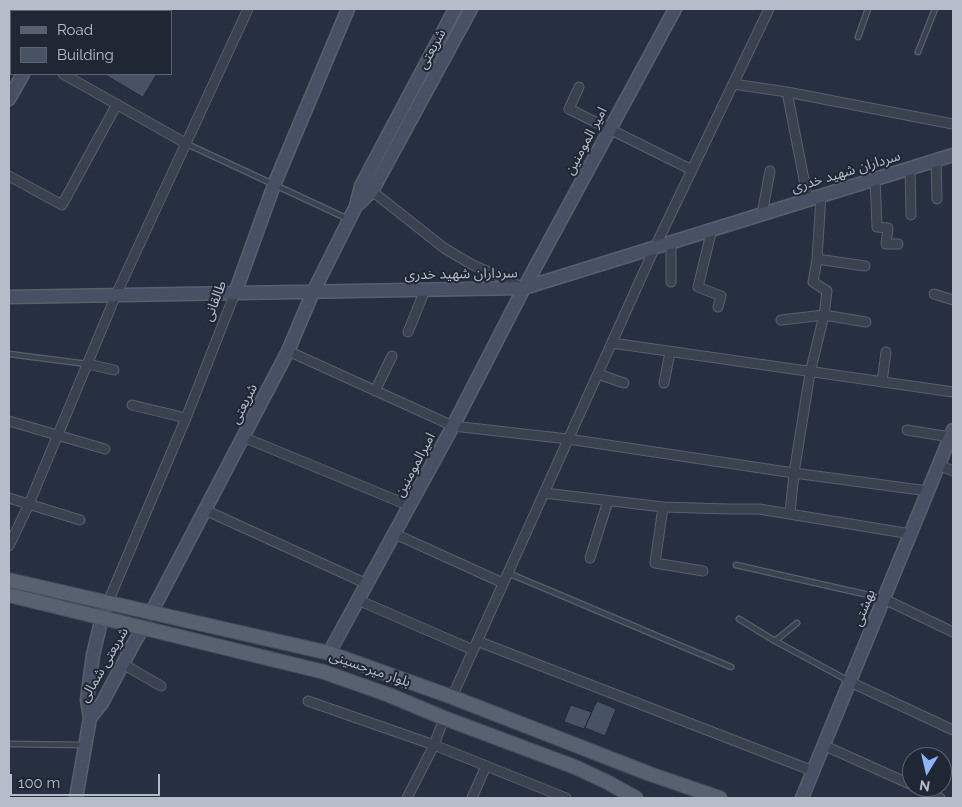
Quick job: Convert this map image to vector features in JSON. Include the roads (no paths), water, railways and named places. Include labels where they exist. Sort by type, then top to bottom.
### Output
[{"type":"main road","name":"بلوار میرحسینی","points":[[9,580],[329,654],[452,697],[650,774],[720,798]]},
{"type":"main road","points":[[9,585],[61,596],[71,594]]},
{"type":"main road","points":[[9,591],[58,603],[68,610]]},
{"type":"main road","name":"بلوار میرحسینی","points":[[9,595],[324,672],[389,695],[576,768],[636,798]]},
{"type":"street","points":[[9,546],[29,504],[116,296],[248,9]]},
{"type":"street","name":"طالقانی","points":[[108,602],[186,418],[235,293],[274,185],[348,9]]},
{"type":"street","name":"شریعتی","points":[[356,206],[360,186],[455,9]]},
{"type":"street","name":"شریعتی","points":[[151,613],[288,351],[313,292],[348,219],[356,206],[372,191],[471,9]]},
{"type":"street","name":"امیر المومنین","points":[[524,288],[675,9]]},
{"type":"street","points":[[452,697],[655,247],[770,9]]},
{"type":"street","points":[[9,99],[22,75]]},
{"type":"street","points":[[65,75],[187,144]]},
{"type":"street","points":[[733,84],[787,92],[953,124]]},
{"type":"street","points":[[579,87],[569,110],[692,170]]},
{"type":"street","points":[[787,92],[808,200]]},
{"type":"street","points":[[9,176],[62,205],[117,104]]},
{"type":"street","name":"سرداران شهید خدری","points":[[9,298],[524,288],[953,154]]},
{"type":"street","points":[[936,160],[937,199]]},
{"type":"street","points":[[910,168],[911,215]]},
{"type":"street","points":[[762,214],[770,171]]},
{"type":"street","points":[[875,179],[877,227],[888,228],[886,244],[898,244]]},
{"type":"street","points":[[372,191],[444,248],[471,264],[524,288]]},
{"type":"street","points":[[790,513],[794,473],[810,373],[824,315],[827,291],[813,282],[817,259],[821,196]]},
{"type":"street","points":[[712,229],[698,287],[721,296],[718,307]]},
{"type":"street","points":[[671,242],[671,282]]},
{"type":"street","points":[[817,259],[865,266]]},
{"type":"street","name":"امیرالمومنین","points":[[329,654],[453,426],[524,288]]},
{"type":"street","points":[[408,332],[425,290]]},
{"type":"street","points":[[934,294],[953,300]]},
{"type":"street","points":[[781,320],[824,315],[866,322]]},
{"type":"street","points":[[612,343],[810,373],[953,392]]},
{"type":"street","points":[[288,351],[453,426],[568,439],[928,491]]},
{"type":"street","points":[[664,383],[670,352]]},
{"type":"street","points":[[882,382],[886,352]]},
{"type":"street","points":[[375,391],[392,356]]},
{"type":"street","points":[[88,364],[114,370]]},
{"type":"street","points":[[598,374],[624,383]]},
{"type":"street","points":[[132,405],[186,418]]},
{"type":"street","points":[[9,421],[105,449]]},
{"type":"street","points":[[907,430],[952,434]]},
{"type":"street","name":"بهشتی","points":[[802,798],[952,434]]},
{"type":"street","points":[[243,437],[410,506]]},
{"type":"street","points":[[939,465],[953,471]]},
{"type":"street","points":[[544,492],[663,507],[759,508],[910,534]]},
{"type":"street","points":[[9,498],[80,520]]},
{"type":"street","points":[[590,558],[608,501]]},
{"type":"street","points":[[663,507],[655,563],[703,570]]},
{"type":"street","points":[[205,510],[367,584]]},
{"type":"street","points":[[395,534],[503,583]]},
{"type":"street","points":[[884,599],[953,632]]},
{"type":"street","points":[[358,600],[475,646],[813,771]]},
{"type":"street","name":"شریعتی شمالی","points":[[76,798],[90,718],[87,700],[93,656],[102,617],[108,602]]},
{"type":"street","name":"شریعتی شمالی","points":[[90,718],[102,703],[143,628]]},
{"type":"street","points":[[123,664],[162,686]]},
{"type":"street","points":[[850,682],[953,730]]},
{"type":"street","points":[[308,701],[434,745],[555,796],[566,798]]},
{"type":"street","points":[[407,798],[434,745],[444,718]]},
{"type":"street","points":[[824,745],[902,781]]},
{"type":"street","points":[[472,798],[486,766]]},
{"type":"lane","points":[[858,37],[868,9]]},
{"type":"lane","points":[[918,52],[935,9]]},
{"type":"lane","points":[[187,144],[348,219]]},
{"type":"lane","points":[[9,354],[88,364]]},
{"type":"lane","points":[[736,565],[884,599]]},
{"type":"lane","points":[[508,573],[731,668]]},
{"type":"lane","points":[[739,619],[850,682]]},
{"type":"lane","points":[[775,641],[796,624]]},
{"type":"lane","points":[[9,744],[85,745]]}]
